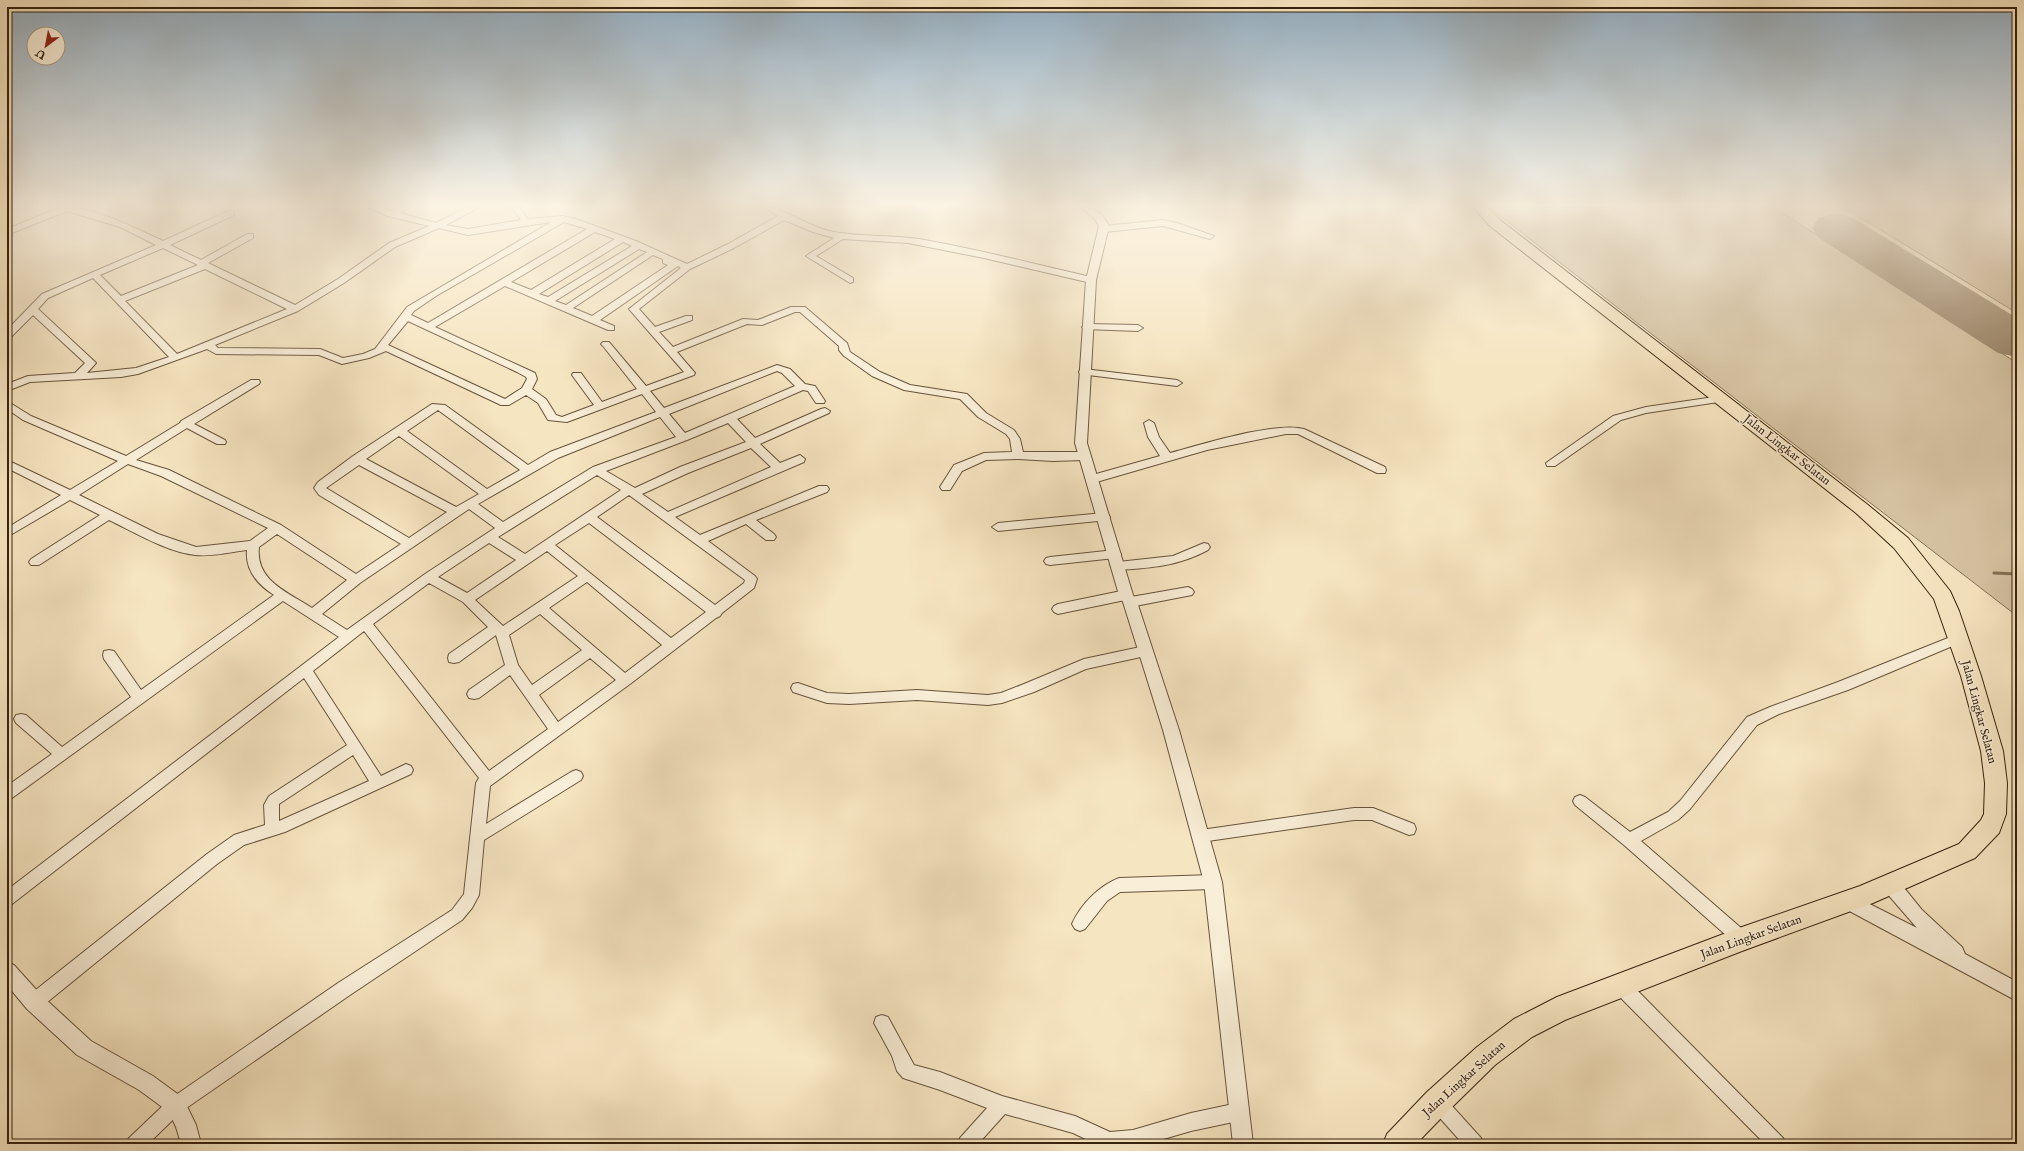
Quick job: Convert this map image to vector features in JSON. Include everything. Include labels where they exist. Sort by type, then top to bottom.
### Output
[{"type":"highway","name":"Jalan Lingkar Selatan","points":[[1397,1144],[1437,1102],[1486,1056],[1523,1028],[1557,1010],[1742,939],[1848,901],[1967,851],[1991,826],[1995,814],[1996,783],[1992,751],[1971,676],[1958,638],[1943,596],[1901,543],[1862,509],[1544,261]]},
{"type":"street","points":[[7,336],[44,296],[125,261]]},
{"type":"street","points":[[198,261],[295,309]]},
{"type":"street","points":[[119,300],[209,261]]},
{"type":"street","points":[[7,388],[28,379],[121,374],[138,371],[176,358],[295,309],[341,281],[370,261]]},
{"type":"street","points":[[378,350],[410,309],[490,261]]},
{"type":"street","points":[[428,327],[540,261]]},
{"type":"street","points":[[532,294],[587,261]]},
{"type":"street","points":[[548,301],[614,261]]},
{"type":"street","points":[[566,309],[640,261]]},
{"type":"street","points":[[593,320],[675,264],[667,261]]},
{"type":"street","points":[[671,261],[687,267]]},
{"type":"street","points":[[526,390],[542,402],[552,418],[563,420],[690,373],[670,352],[634,309],[687,267],[700,261]]},
{"type":"street","points":[[818,261],[850,280]]},
{"type":"street","points":[[1009,261],[1091,280]]},
{"type":"street","points":[[1096,261],[1091,280],[1087,327],[1081,443],[1116,560],[1171,730],[1213,882],[1238,1112],[1243,1144]]},
{"type":"street","points":[[94,274],[176,358]]},
{"type":"street","points":[[504,282],[611,328]]},
{"type":"street","points":[[670,352],[746,321],[760,323],[794,308],[802,309],[844,345],[844,350],[847,354],[876,374],[908,388],[957,395],[965,398],[982,415],[1010,432],[1015,439],[1018,455]]},
{"type":"street","points":[[32,309],[89,361],[89,366],[78,376]]},
{"type":"street","points":[[208,345],[216,351],[320,352],[342,361],[366,356],[386,347],[505,403],[526,390],[532,379],[531,375],[406,316]]},
{"type":"street","points":[[652,331],[689,318]]},
{"type":"street","points":[[1087,327],[1138,328]]},
{"type":"street","points":[[606,344],[683,438]]},
{"type":"street","points":[[312,614],[356,580],[456,512],[554,455],[663,414],[777,368],[786,371],[802,387]]},
{"type":"street","points":[[1084,372],[1177,383]]},
{"type":"street","points":[[577,375],[601,407]]},
{"type":"street","points":[[7,533],[185,423],[255,382]]},
{"type":"street","points":[[7,898],[305,669],[429,577],[503,528],[597,470],[683,438],[802,387],[811,388],[820,401]]},
{"type":"street","points":[[1550,463],[1617,418],[1646,410],[1721,399]]},
{"type":"street","points":[[7,404],[27,418],[126,460],[165,473],[278,528],[356,580]]},
{"type":"street","points":[[410,544],[320,488],[357,459],[433,407],[439,406],[527,470]]},
{"type":"street","points":[[467,599],[589,517],[632,492],[753,443],[825,411]]},
{"type":"street","points":[[730,418],[778,468]]},
{"type":"street","points":[[185,423],[221,442]]},
{"type":"street","points":[[1149,423],[1151,434],[1155,442],[1167,457]]},
{"type":"street","points":[[1093,480],[1167,457],[1228,442],[1294,430],[1381,470]]},
{"type":"street","points":[[399,431],[487,494]]},
{"type":"street","points":[[946,487],[958,468],[984,456],[1084,456]]},
{"type":"street","points":[[357,459],[456,512]]},
{"type":"street","points":[[666,517],[800,459]]},
{"type":"street","points":[[7,464],[154,537],[196,551],[253,545],[278,528]]},
{"type":"street","points":[[135,1144],[176,1105],[344,989],[457,915],[467,903],[470,895],[478,836],[481,788],[487,778],[625,680],[716,613],[750,585],[751,580],[632,492],[597,470]]},
{"type":"street","points":[[698,541],[747,519],[823,489]]},
{"type":"street","points":[[470,504],[503,528]]},
{"type":"street","points":[[35,562],[108,515]]},
{"type":"street","points":[[589,517],[716,613]]},
{"type":"street","points":[[998,527],[1104,517]]},
{"type":"street","points":[[747,519],[770,537]]},
{"type":"street","points":[[489,537],[525,560]]},
{"type":"street","points":[[253,545],[253,565],[265,583],[348,637]]},
{"type":"street","points":[[547,545],[671,645]]},
{"type":"street","points":[[1050,561],[1176,561],[1189,556],[1204,547]]},
{"type":"street","points":[[454,658],[499,630],[541,608],[587,576]]},
{"type":"street","points":[[429,577],[467,599],[499,630],[512,667],[556,730]]},
{"type":"street","points":[[1058,609],[1128,598],[1188,592]]},
{"type":"street","points":[[7,794],[283,595]]},
{"type":"street","points":[[541,608],[625,680]]},
{"type":"street","points":[[366,624],[487,778]]},
{"type":"street","points":[[1628,840],[1666,820],[1685,805],[1752,721],[1766,713],[1843,686],[1927,649],[1958,638]]},
{"type":"street","points":[[531,693],[590,651]]},
{"type":"street","points":[[798,688],[827,698],[849,699],[917,695],[988,700],[1002,698],[1084,664],[1145,651]]},
{"type":"street","points":[[109,655],[139,698]]},
{"type":"street","points":[[474,694],[512,667]]},
{"type":"street","points":[[305,669],[354,747],[365,761],[378,784]]},
{"type":"street","points":[[21,719],[61,754]]},
{"type":"street","points":[[272,830],[271,806],[274,800],[354,747]]},
{"type":"street","points":[[34,1002],[218,855],[239,840],[254,834],[272,830],[318,812],[406,770]]},
{"type":"street","points":[[478,836],[576,776]]},
{"type":"street","points":[[1580,801],[1628,840],[1742,939]]},
{"type":"street","points":[[1201,836],[1354,814],[1373,814],[1409,829]]},
{"type":"street","points":[[1080,924],[1098,900],[1113,887],[1119,885],[1213,882]]},
{"type":"street","points":[[1890,884],[1916,916],[1978,971]]},
{"type":"street","points":[[1848,901],[2017,992]]},
{"type":"street","points":[[7,971],[34,1002],[84,1048],[146,1083],[176,1105],[186,1124],[191,1144]]},
{"type":"street","points":[[1621,986],[1777,1144]]},
{"type":"street","points":[[882,1023],[900,1052],[903,1065],[909,1072],[940,1081],[1002,1105],[1075,1125],[1109,1141],[1133,1139],[1191,1122],[1238,1112]]},
{"type":"street","points":[[1437,1102],[1475,1144]]},
{"type":"street","points":[[966,1144],[1002,1105]]},
{"type":"shaded area","points":[[1558,261],[1857,261],[2017,363],[2017,616]]},
{"type":"shaded area","points":[[1931,261],[2017,261],[2017,313]]},
{"type":"waterway","points":[[1994,573],[2017,574]]},
{"type":"runway","points":[[1888,261],[2017,341]]}]
